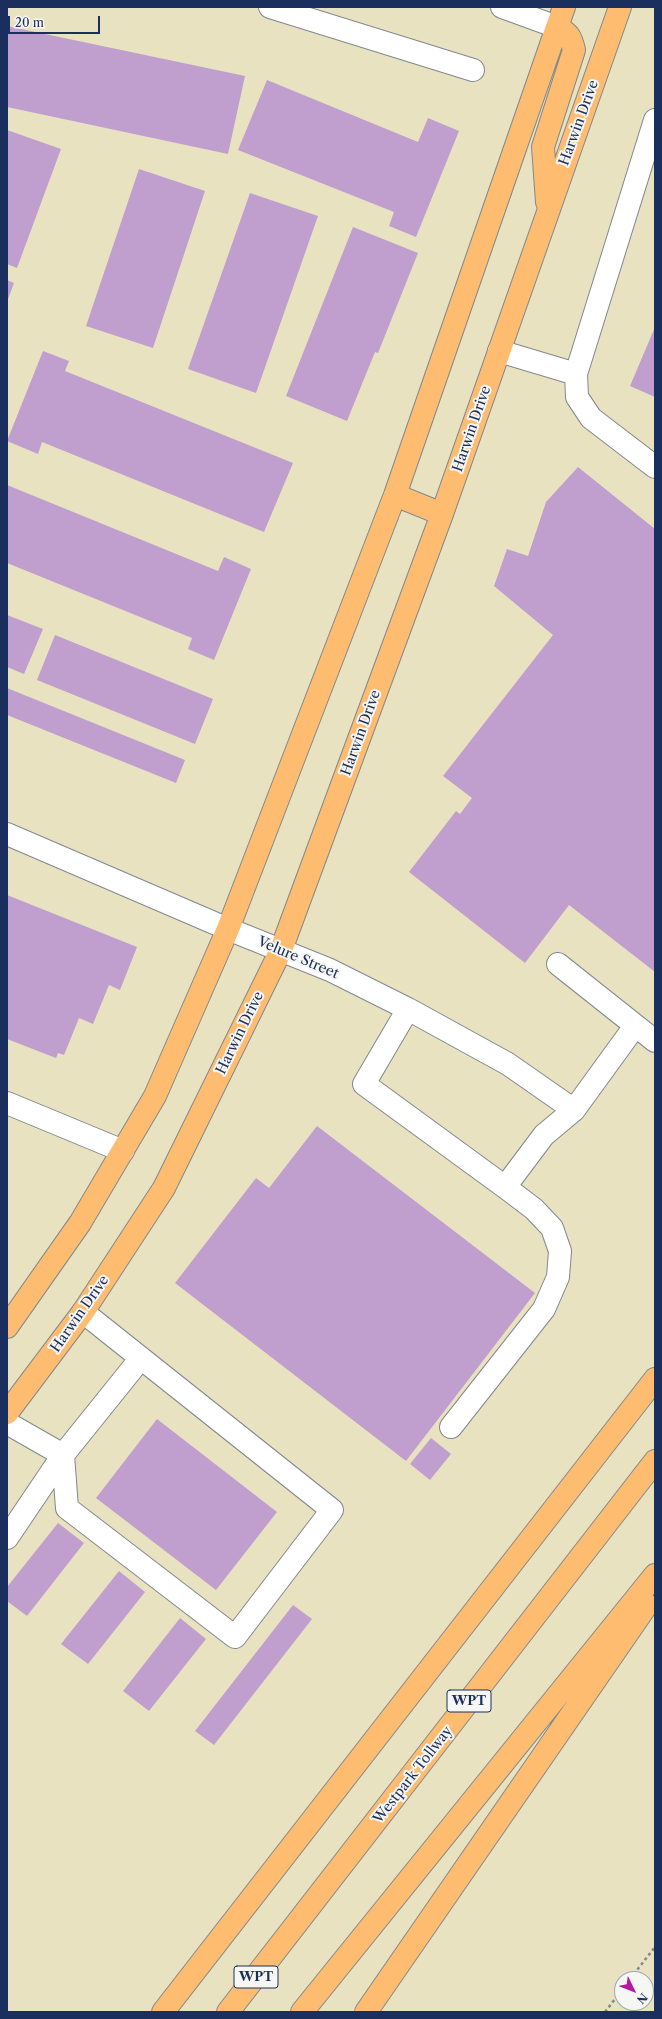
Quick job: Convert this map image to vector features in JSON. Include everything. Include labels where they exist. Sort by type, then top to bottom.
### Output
[{"type":"main road","points":[[7,1327],[80,1223],[155,1096],[228,929],[395,495],[564,7]]},
{"type":"main road","name":"Harwin Drive","points":[[7,1412],[83,1312],[164,1188],[281,950],[442,514],[547,211],[620,7]]},
{"type":"main road","points":[[547,211],[543,147],[574,50],[571,37],[567,32],[557,27]]},
{"type":"main road","points":[[395,495],[442,514]]},
{"type":"main road","points":[[163,2012],[655,1379]]},
{"type":"main road","name":"Westpark Tollway","points":[[228,2012],[655,1461]]},
{"type":"main road","points":[[302,2012],[655,1575]]},
{"type":"main road","points":[[366,2012],[655,1594]]},
{"type":"street","points":[[270,7],[472,70]]},
{"type":"street","points":[[502,7],[557,27]]},
{"type":"street","points":[[655,120],[576,374],[577,397],[591,418],[655,467]]},
{"type":"street","points":[[499,351],[576,374]]},
{"type":"street","name":"Velure Street","points":[[7,834],[228,929],[330,970],[408,1009],[508,1064],[574,1110]]},
{"type":"street","points":[[558,964],[655,1042]]},
{"type":"street","points":[[408,1009],[364,1084],[534,1209],[552,1228],[560,1251],[558,1277],[544,1309],[452,1427]]},
{"type":"street","points":[[505,1187],[544,1135],[574,1110],[636,1026]]},
{"type":"street","points":[[7,1103],[123,1151]]},
{"type":"street","points":[[63,1455],[67,1508],[235,1637],[332,1510],[83,1312]]},
{"type":"street","points":[[7,1538],[63,1455],[141,1358]]},
{"type":"street","points":[[7,1423],[63,1455]]},
{"type":"path","points":[[636,1971],[655,1947]]},
{"type":"path","points":[[605,2012],[614,2000]]},
{"type":"building","points":[[7,26],[245,76],[228,154],[7,107]]},
{"type":"building","points":[[267,80],[418,142],[428,118],[459,131],[416,237],[389,226],[394,212],[238,150]]},
{"type":"building","points":[[7,130],[61,149],[17,268],[7,264]]},
{"type":"building","points":[[139,169],[205,191],[153,348],[86,326]]},
{"type":"building","points":[[250,193],[318,216],[256,393],[188,369]]},
{"type":"building","points":[[353,227],[418,253],[378,353],[375,352],[347,421],[286,396]]},
{"type":"building","points":[[7,280],[14,283],[7,302]]},
{"type":"building","points":[[655,327],[655,397],[630,386]]},
{"type":"building","points":[[43,351],[69,361],[65,371],[293,463],[264,532],[42,442],[38,454],[7,441]]},
{"type":"building","points":[[578,467],[655,529],[655,972],[569,905],[525,963],[409,872],[456,811],[460,814],[472,798],[443,776],[553,635],[494,586],[507,549],[528,556],[546,502]]},
{"type":"building","points":[[7,485],[218,571],[224,557],[251,569],[214,660],[188,649],[192,638],[7,563]]},
{"type":"building","points":[[7,615],[43,629],[24,674],[7,667]]},
{"type":"building","points":[[55,635],[213,699],[195,744],[37,680]]},
{"type":"building","points":[[7,688],[185,760],[176,783],[7,715]]},
{"type":"building","points":[[7,895],[137,947],[120,990],[109,985],[93,1024],[79,1018],[64,1055],[58,1053],[56,1058],[7,1039]]},
{"type":"building","points":[[317,1126],[535,1293],[406,1461],[175,1283],[256,1178],[269,1188]]},
{"type":"building","points":[[157,1419],[277,1512],[216,1590],[96,1498]]},
{"type":"building","points":[[431,1438],[451,1454],[430,1480],[410,1464]]},
{"type":"building","points":[[58,1523],[84,1543],[27,1616],[7,1601],[7,1587]]},
{"type":"building","points":[[119,1571],[145,1592],[88,1664],[61,1644]]},
{"type":"building","points":[[293,1605],[312,1619],[214,1745],[195,1731]]},
{"type":"building","points":[[180,1618],[206,1639],[149,1711],[123,1691]]}]
